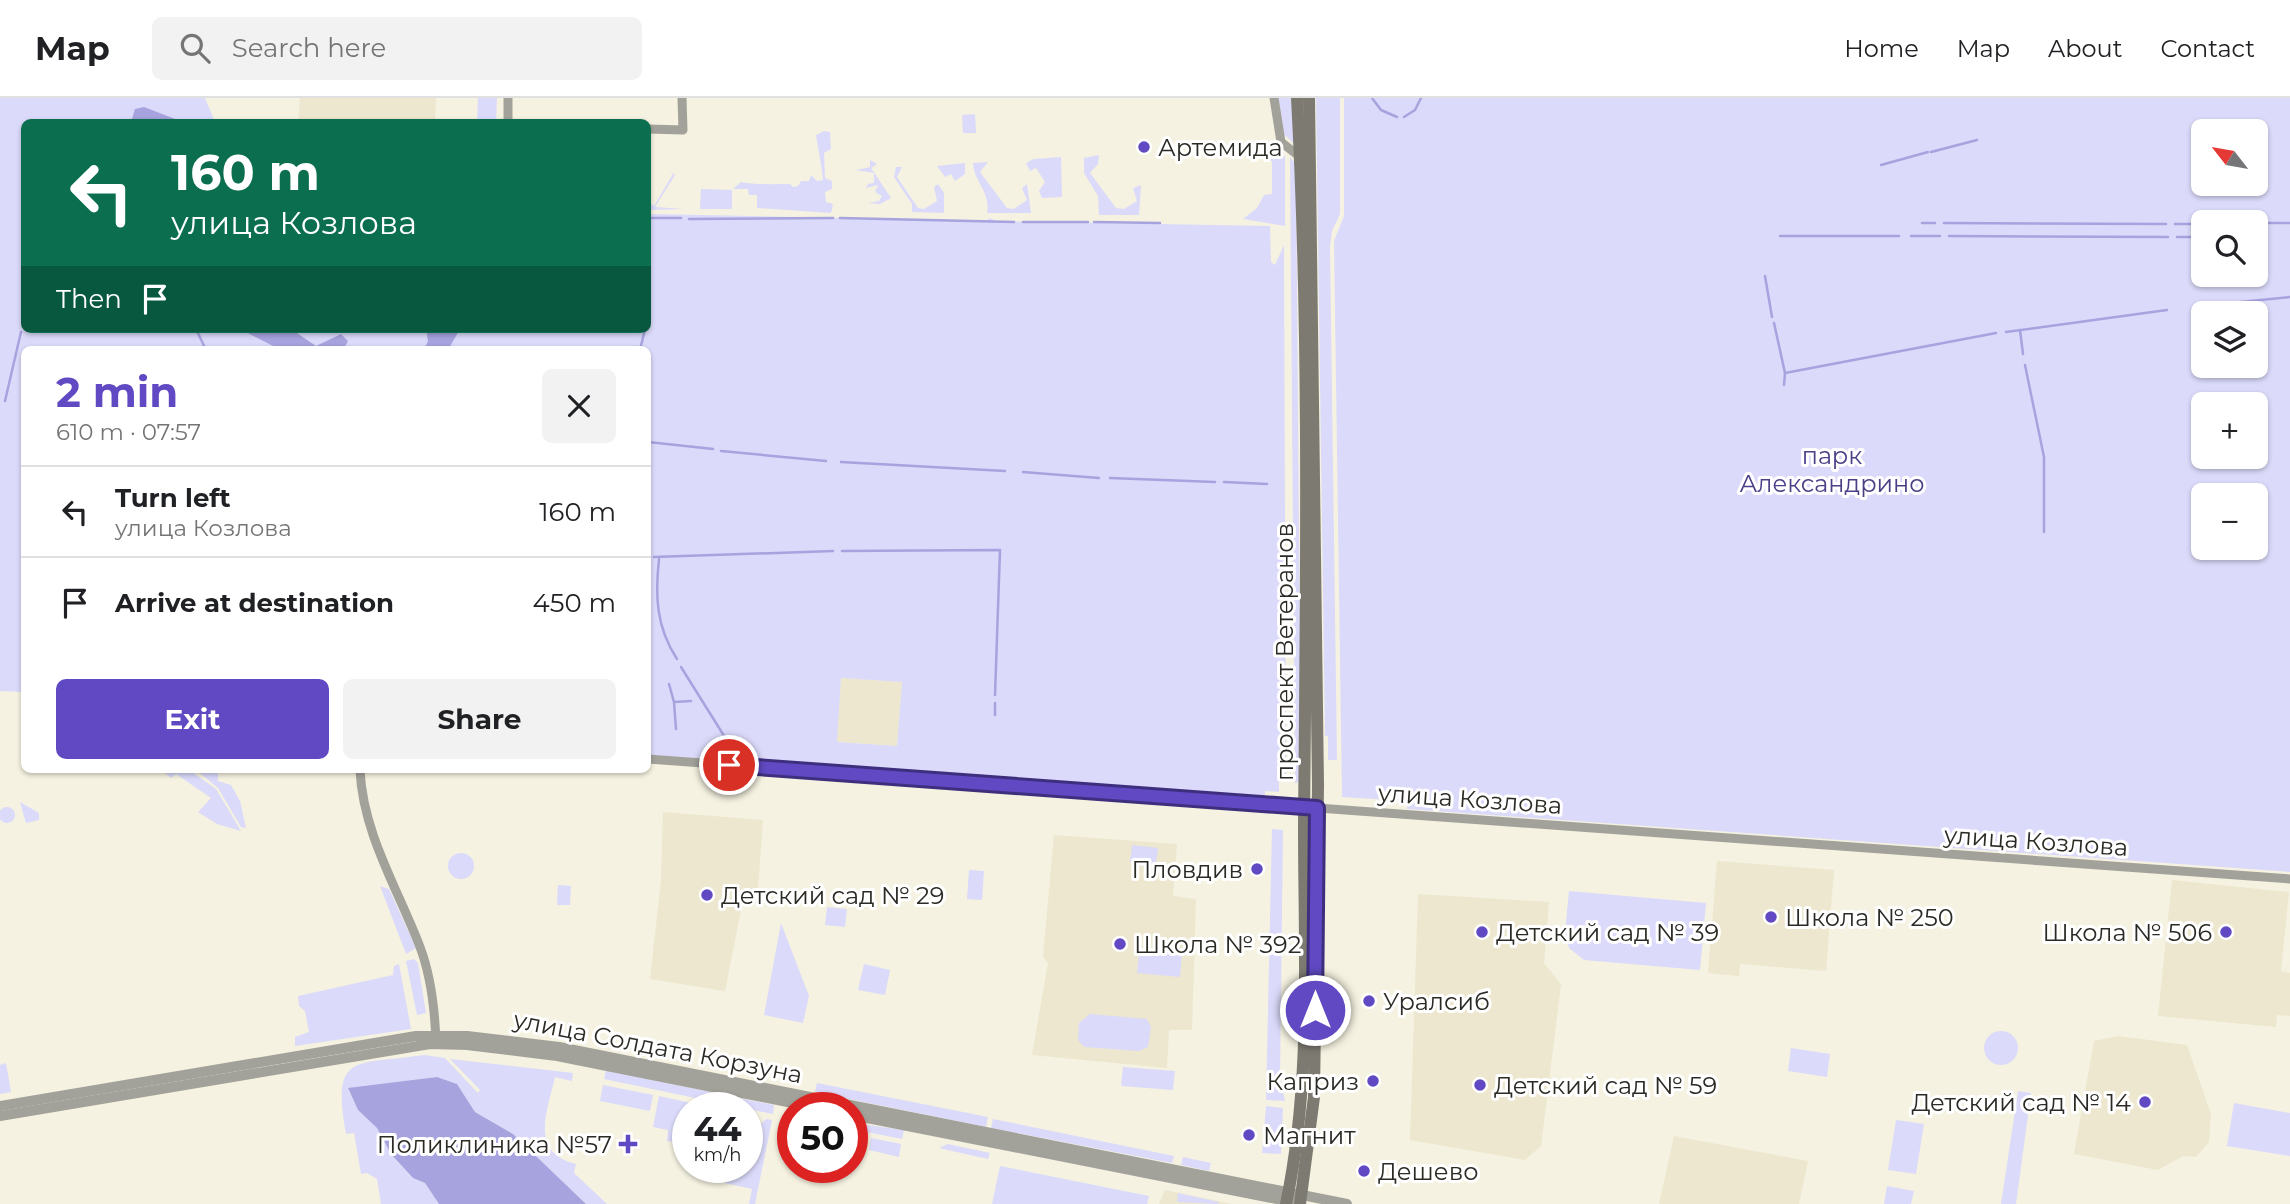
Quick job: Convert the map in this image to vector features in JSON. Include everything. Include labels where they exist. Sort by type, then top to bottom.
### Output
[{"type":"main road","name":"проспект Ветеранов","points":[[1297,98],[1314,1097],[1301,1201]]},
{"type":"main road","name":"проспект Ветеранов","points":[[1287,1199],[1300,1109],[1311,808],[1309,98]]},
{"type":"street","points":[[508,98],[508,119]]},
{"type":"street","points":[[651,129],[684,130],[682,98]]},
{"type":"street","points":[[1274,98],[1281,142],[1300,158]]},
{"type":"street","name":"улица Козлова","points":[[651,759],[2290,879]]},
{"type":"street","points":[[361,773],[374,841],[421,950],[436,1040]]},
{"type":"street","name":"улица Солдата Корзуна","points":[[0,1116],[467,1035],[559,1047],[1287,1199]]},
{"type":"street","name":"улица Солдата Корзуна","points":[[0,1107],[380,1041],[436,1040],[547,1054],[777,1100]]},
{"type":"street","name":"улица Солдата Корзуна","points":[[868,1118],[1287,1199],[1347,1204]]},
{"type":"shaded area","points":[[300,98],[436,98],[435,119],[298,119]]},
{"type":"shaded area","points":[[144,107],[175,119],[132,119],[135,109]]},
{"type":"shaded area","points":[[248,333],[297,333],[316,346],[273,346]]},
{"type":"shaded area","points":[[427,333],[458,333],[450,346],[426,346]]},
{"type":"shaded area","points":[[341,334],[348,341],[345,346],[316,346]]},
{"type":"shaded area","points":[[841,678],[902,682],[897,746],[836,742]]},
{"type":"shaded area","name":"Детский сад № 29","points":[[663,812],[763,820],[757,903],[742,905],[725,991],[650,979],[661,880]]},
{"type":"shaded area","name":"Школа № 392","points":[[1054,835],[1177,844],[1173,896],[1196,899],[1192,1030],[1169,1030],[1167,1068],[1032,1055],[1048,963],[1043,957]]},
{"type":"shaded area","name":"Школа № 250","points":[[1717,861],[1834,870],[1826,971],[1740,964],[1739,976],[1708,973]]},
{"type":"shaded area","name":"Школа № 506","points":[[2172,880],[2289,892],[2281,971],[2290,973],[2290,1016],[2277,1015],[2276,1027],[2158,1016]]},
{"type":"shaded area","points":[[1418,894],[1549,902],[1544,963],[1561,984],[1541,1146],[1525,1160],[1410,1140]]},
{"type":"shaded area","name":"Детский сад № 14","points":[[2118,1036],[2187,1045],[2211,1114],[2209,1142],[2196,1157],[2183,1156],[2158,1170],[2074,1154],[2094,1041]]},
{"type":"shaded area","points":[[437,1077],[457,1084],[475,1112],[513,1134],[586,1204],[439,1204],[425,1183],[413,1178],[391,1154],[377,1128],[358,1110],[348,1088]]},
{"type":"shaded area","points":[[1674,1136],[1808,1161],[1799,1204],[1659,1204]]},
{"type":"shaded area","points":[[1165,1190],[1232,1204],[1159,1204]]},
{"type":"green space","points":[[0,98],[205,98],[214,119],[21,119],[21,333],[651,333],[652,214],[986,221],[990,218],[995,221],[1270,226],[1271,262],[1275,265],[1284,245],[1286,778],[1279,780],[1279,792],[1265,791],[1265,800],[651,755],[651,346],[21,346],[21,692],[0,691]],"holes":[[[841,678],[902,682],[897,746],[837,742]]]},
{"type":"green space","points":[[478,98],[497,98],[496,119],[477,119]]},
{"type":"green space","points":[[1278,98],[1292,98],[1294,144],[1283,133]]},
{"type":"green space","points":[[1316,98],[1340,98],[1340,214],[1332,231],[1330,247],[1337,760],[1328,760],[1328,736],[1325,736]]},
{"type":"green space","name":"парк Александрино","points":[[1344,98],[2290,98],[2290,872],[1407,809],[1407,801],[1342,797],[1334,241],[1344,216]]},
{"type":"green space","points":[[975,114],[976,133],[963,133],[962,115]]},
{"type":"green space","points":[[824,131],[830,132],[831,149],[824,153],[825,178],[832,181],[832,189],[825,192],[826,202],[833,204],[831,213],[757,208],[757,195],[749,195],[748,189],[733,189],[741,182],[790,184],[793,187],[798,186],[801,181],[809,181],[811,175],[817,181],[823,180],[816,135]]},
{"type":"green space","points":[[1274,154],[1285,156],[1285,226],[1243,219],[1257,208],[1264,195],[1272,194],[1272,161],[1266,161]]},
{"type":"green space","points":[[1099,155],[1098,164],[1090,173],[1116,208],[1124,209],[1137,201],[1133,188],[1141,185],[1139,215],[1099,215],[1098,196],[1084,173],[1084,158]]},
{"type":"green space","points":[[1061,157],[1062,197],[1042,198],[1039,191],[1045,182],[1036,168],[1030,171],[1026,163],[1034,159]]},
{"type":"green space","points":[[1290,157],[1296,165],[1301,782],[1295,783]]},
{"type":"green space","points":[[870,160],[877,164],[871,168],[891,198],[880,204],[868,203],[879,201],[882,196],[875,192],[878,185],[866,188],[868,184],[874,183],[874,173],[856,170],[870,167]]},
{"type":"green space","points":[[988,162],[980,172],[1007,208],[1014,209],[1027,200],[1022,188],[1027,184],[1031,213],[987,213],[987,199],[973,163]]},
{"type":"green space","points":[[965,163],[965,174],[955,181],[951,174],[945,177],[937,166]]},
{"type":"green space","points":[[896,167],[902,167],[897,177],[918,208],[924,209],[937,201],[934,187],[938,184],[944,193],[944,213],[912,212],[912,204],[894,177]]},
{"type":"green space","points":[[668,169],[675,175],[655,207],[684,209],[651,210],[651,204],[654,206],[673,174]]},
{"type":"green space","points":[[701,189],[732,190],[732,209],[700,209]]},
{"type":"green space","points":[[165,773],[193,773],[216,789],[241,831],[217,824],[198,812],[211,798],[176,774],[171,778]]},
{"type":"green space","points":[[200,773],[218,773],[218,781],[231,785],[240,801],[246,828],[241,827],[218,788]]},
{"type":"green space","points":[[20,802],[39,813],[39,820],[26,823]]},
{"type":"green space","points":[[4,807],[10,807],[15,815],[13,821],[4,823],[-1,818],[-1,812]]},
{"type":"green space","points":[[1272,829],[1283,830],[1280,1077],[1285,1101],[1266,1100]]},
{"type":"green space","points":[[1132,845],[1158,848],[1156,865],[1130,862]]},
{"type":"green space","points":[[461,853],[470,857],[474,866],[470,875],[461,879],[452,875],[448,866],[452,857]]},
{"type":"green space","points":[[969,870],[984,871],[982,900],[967,899]]},
{"type":"green space","points":[[558,885],[571,886],[570,905],[557,905]]},
{"type":"green space","points":[[380,886],[389,889],[416,948],[406,954]]},
{"type":"green space","points":[[1569,891],[1706,903],[1700,970],[1584,960],[1569,948],[1565,932]]},
{"type":"green space","points":[[827,907],[847,909],[845,927],[825,925]]},
{"type":"green space","points":[[781,923],[809,996],[803,1023],[764,1015]]},
{"type":"green space","points":[[1139,950],[1182,953],[1180,977],[1137,973]]},
{"type":"green space","points":[[414,959],[418,963],[426,1013],[417,1015],[406,961]]},
{"type":"green space","points":[[399,964],[411,1029],[295,1046],[295,1037],[309,1032],[305,1011],[299,1006],[298,996],[393,975],[394,966]]},
{"type":"green space","points":[[864,964],[890,970],[885,995],[858,990]]},
{"type":"green space","points":[[1090,1014],[1147,1019],[1151,1027],[1148,1047],[1139,1051],[1084,1047],[1078,1040],[1079,1023]]},
{"type":"green space","points":[[2001,1031],[2013,1036],[2018,1048],[2013,1060],[2001,1065],[1989,1060],[1984,1048],[1989,1036]]},
{"type":"green space","points":[[1791,1048],[1830,1054],[1827,1077],[1788,1071]]},
{"type":"green space","points":[[424,1055],[445,1058],[478,1093],[480,1090],[450,1059],[573,1073],[572,1081],[555,1077],[546,1117],[547,1141],[561,1158],[576,1164],[574,1173],[607,1204],[586,1204],[513,1134],[475,1112],[457,1084],[437,1077],[348,1089],[358,1110],[377,1128],[391,1154],[413,1178],[425,1183],[439,1204],[381,1204],[377,1179],[367,1173],[361,1174],[354,1133],[346,1134],[342,1088],[346,1076],[365,1063]]},
{"type":"green space","points":[[6,1063],[11,1092],[0,1094],[0,1065]]},
{"type":"green space","points":[[1123,1067],[1175,1071],[1173,1090],[1121,1086]]},
{"type":"green space","points":[[606,1070],[712,1092],[672,1093],[604,1079]]},
{"type":"green space","points":[[817,1083],[862,1092],[815,1092]]},
{"type":"green space","points":[[603,1085],[653,1095],[650,1111],[600,1101]]},
{"type":"green space","points":[[2018,1091],[2031,1093],[2016,1204],[2001,1204]]},
{"type":"green space","points":[[868,1093],[988,1117],[986,1127],[868,1103]]},
{"type":"green space","points":[[659,1096],[672,1099],[672,1142],[667,1141],[668,1130],[653,1127]]},
{"type":"green space","points":[[763,1103],[774,1105],[773,1114],[763,1112]]},
{"type":"green space","points":[[2234,1103],[2290,1113],[2290,1156],[2227,1146]]},
{"type":"green space","points":[[1266,1106],[1283,1108],[1281,1154],[1262,1153]]},
{"type":"green space","points":[[766,1119],[772,1120],[763,1164],[763,1122]]},
{"type":"green space","points":[[993,1119],[1174,1156],[1172,1163],[991,1128]]},
{"type":"green space","points":[[1896,1120],[1924,1124],[1916,1174],[1888,1170]]},
{"type":"green space","points":[[868,1125],[904,1130],[902,1139],[868,1132]]},
{"type":"green space","points":[[871,1138],[901,1144],[899,1157],[869,1150]]},
{"type":"green space","points":[[948,1144],[990,1153],[988,1159],[939,1148]]},
{"type":"green space","points":[[1183,1157],[1211,1163],[1209,1171],[1181,1165]]},
{"type":"green space","points":[[1000,1166],[1149,1196],[1147,1204],[992,1204]]},
{"type":"green space","points":[[725,1183],[759,1183],[755,1204],[749,1204],[752,1189]]},
{"type":"green space","points":[[1887,1186],[1914,1191],[1911,1204],[1884,1204]]},
{"type":"green space","points":[[1178,1193],[1219,1202],[1177,1202]]},
{"type":"waterway","points":[[1372,98],[1381,110],[1397,117]]},
{"type":"waterway","points":[[1404,117],[1415,110],[1421,98]]},
{"type":"waterway","points":[[1931,152],[1977,140]]},
{"type":"waterway","points":[[1881,165],[1928,152]]},
{"type":"waterway","points":[[651,218],[681,218]]},
{"type":"waterway","points":[[689,219],[833,218]]},
{"type":"waterway","points":[[840,218],[1014,222]]},
{"type":"waterway","points":[[1023,222],[1088,222]]},
{"type":"waterway","points":[[1094,222],[1160,223]]},
{"type":"waterway","points":[[1922,223],[1935,223]]},
{"type":"waterway","points":[[1944,223],[2166,224]]},
{"type":"waterway","points":[[2268,223],[2290,223]]},
{"type":"waterway","points":[[2175,224],[2191,224]]},
{"type":"waterway","points":[[1780,236],[1899,236]]},
{"type":"waterway","points":[[1911,236],[1940,236]]},
{"type":"waterway","points":[[1949,236],[2168,237]]},
{"type":"waterway","points":[[2177,237],[2191,237]]},
{"type":"waterway","points":[[1765,276],[1772,317]]},
{"type":"waterway","points":[[2250,301],[2290,297]]},
{"type":"waterway","points":[[2006,332],[2167,310]]},
{"type":"waterway","points":[[1774,323],[1785,373],[1784,385]]},
{"type":"waterway","points":[[2020,330],[2023,354]]},
{"type":"waterway","points":[[5,401],[21,332]]},
{"type":"waterway","points":[[198,333],[204,346]]},
{"type":"waterway","points":[[641,346],[644,333]]},
{"type":"waterway","points":[[1785,373],[1996,333]]},
{"type":"waterway","points":[[2025,365],[2044,457],[2044,532]]},
{"type":"waterway","points":[[651,442],[713,449]]},
{"type":"waterway","points":[[721,451],[826,461]]},
{"type":"waterway","points":[[841,462],[1005,471]]},
{"type":"waterway","points":[[1023,472],[1099,478]]},
{"type":"waterway","points":[[1110,478],[1215,482]]},
{"type":"waterway","points":[[1224,482],[1267,484]]},
{"type":"waterway","points":[[842,551],[1000,550],[995,695]]},
{"type":"waterway","points":[[654,557],[833,551]]},
{"type":"waterway","points":[[659,559],[657,586],[661,623],[677,659]]},
{"type":"waterway","points":[[681,667],[726,739]]},
{"type":"waterway","points":[[669,684],[674,702]]},
{"type":"waterway","points":[[676,729],[674,702],[691,701]]},
{"type":"waterway","points":[[995,703],[995,715]]},
{"type":"place","name":"Артемида","points":[[1144,147]]},
{"type":"place","name":"Пловдив","points":[[1257,869]]},
{"type":"place","name":"Детский сад № 29","points":[[707,895]]},
{"type":"place","name":"Школа № 250","points":[[1771,917]]},
{"type":"place","name":"Детский сад № 39","points":[[1482,932]]},
{"type":"place","name":"Школа № 506","points":[[2226,932]]},
{"type":"place","name":"Школа № 392","points":[[1120,944]]},
{"type":"place","name":"Уралсиб","points":[[1369,1001]]},
{"type":"place","name":"Каприз","points":[[1373,1081]]},
{"type":"place","name":"Детский сад № 59","points":[[1480,1085]]},
{"type":"place","name":"Детский сад № 14","points":[[2145,1102]]},
{"type":"place","name":"Магнит","points":[[1249,1135]]},
{"type":"place","name":"Поликлиника №57","points":[[628,1144]]},
{"type":"place","name":"Дешево","points":[[1364,1171]]},
{"type":"route","points":[[729,765],[1288,808],[1317,808],[1315,1010]]}]
